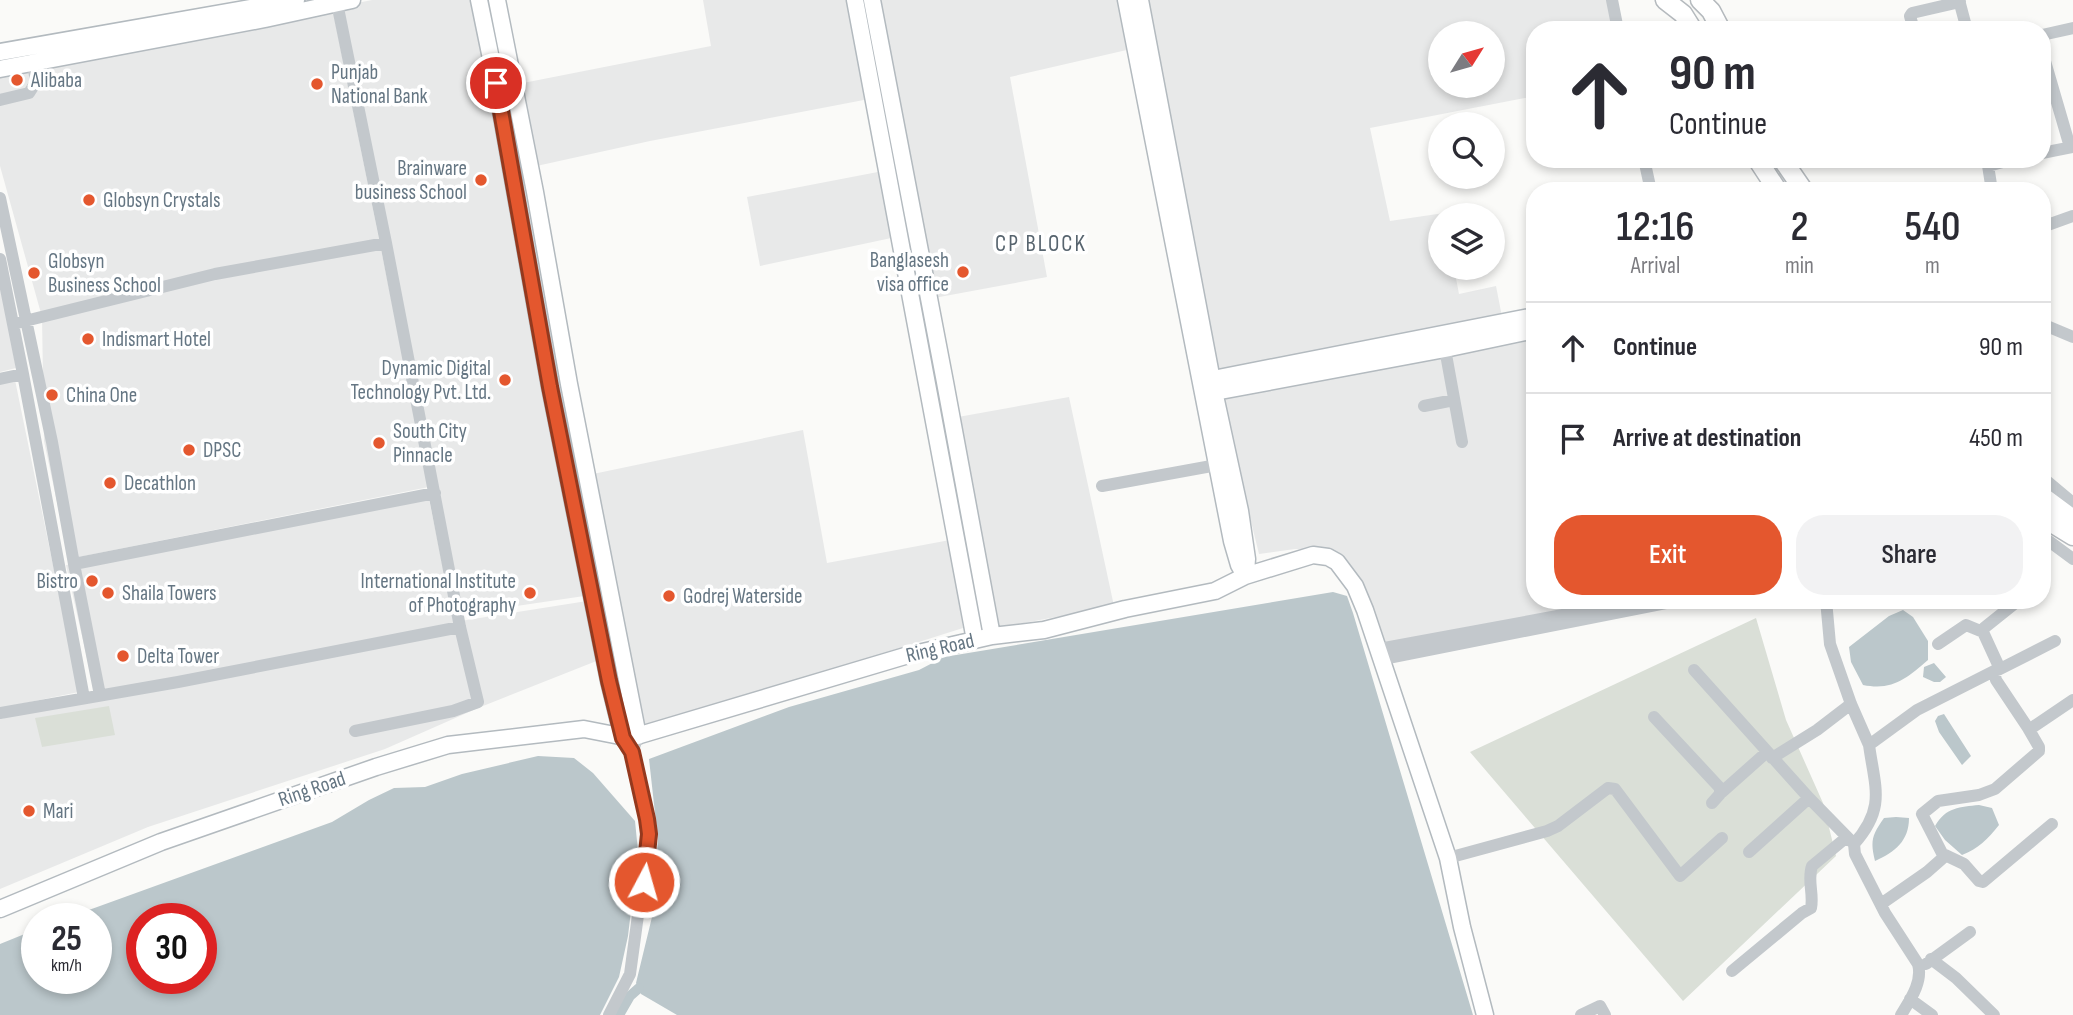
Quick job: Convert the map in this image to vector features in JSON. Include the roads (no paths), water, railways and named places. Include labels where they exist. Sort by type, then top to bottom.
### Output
[{"type":"main road","points":[[1665,0],[1683,13],[1688,21]]},
{"type":"main road","points":[[1700,0],[1716,21]]},
{"type":"main road","points":[[2051,503],[2073,519]]},
{"type":"main road","points":[[2051,523],[2073,536]]},
{"type":"street","points":[[0,52],[296,0]]},
{"type":"street","points":[[479,0],[609,681],[630,737]]},
{"type":"street","points":[[497,0],[576,415],[632,752],[649,834],[630,974],[609,1015]]},
{"type":"street","points":[[855,0],[975,640]]},
{"type":"street","points":[[872,0],[992,636]]},
{"type":"street","points":[[1126,0],[1164,161]]},
{"type":"street","points":[[1140,0],[1164,161],[1207,387],[1217,465],[1239,565],[1252,575]]},
{"type":"street","points":[[1612,0],[1616,21]]},
{"type":"street","points":[[0,69],[265,19],[342,1],[460,627],[478,704],[355,731]]},
{"type":"street","points":[[1911,21],[1912,13],[1960,1],[1965,21]]},
{"type":"street","points":[[2051,33],[2073,29]]},
{"type":"street","points":[[0,100],[29,93],[36,82],[33,63]]},
{"type":"street","points":[[2051,80],[2072,147],[2051,151]]},
{"type":"street","points":[[0,198],[19,322],[23,374],[84,698]]},
{"type":"street","points":[[2051,224],[2073,216]]},
{"type":"street","points":[[19,322],[215,274],[386,243]]},
{"type":"street","points":[[0,259],[52,442],[100,695]]},
{"type":"street","points":[[1207,387],[1477,334],[1526,319]]},
{"type":"street","points":[[2051,328],[2073,337]]},
{"type":"street","points":[[1207,387],[1445,349],[1477,334],[1526,331]]},
{"type":"street","points":[[1445,349],[1462,442]]},
{"type":"street","points":[[0,379],[23,374]]},
{"type":"street","points":[[1207,387],[1240,511],[1252,575]]},
{"type":"street","points":[[1424,406],[1454,400]]},
{"type":"street","points":[[557,419],[576,415]]},
{"type":"street","points":[[939,441],[955,438]]},
{"type":"street","points":[[1102,486],[1217,465]]},
{"type":"street","points":[[2051,485],[2073,503]]},
{"type":"street","points":[[74,564],[435,493]]},
{"type":"street","points":[[954,524],[971,519]]},
{"type":"street","points":[[2051,543],[2073,559]]},
{"type":"street","name":"Ring Road","points":[[0,909],[161,842],[376,767],[448,745],[584,729],[630,737],[905,656],[992,636],[1044,630],[1125,609],[1215,591],[1252,575],[1313,555],[1328,557],[1337,562],[1355,586],[1381,654]]},
{"type":"street","points":[[1381,654],[1597,609]]},
{"type":"street","points":[[1381,654],[1631,609]]},
{"type":"street","points":[[1732,971],[1811,908],[1812,866],[1865,832],[1877,803],[1869,745],[1830,644],[1827,609]]},
{"type":"street","points":[[1881,904],[1944,857],[1922,814],[1938,801],[1979,795],[1995,789],[2039,751],[2028,728],[1997,680],[1997,670],[1983,632],[1984,628],[2008,609]]},
{"type":"street","points":[[1938,644],[1966,625],[1983,632]]},
{"type":"street","points":[[0,713],[460,627]]},
{"type":"street","points":[[1869,745],[1917,710],[2055,641]]},
{"type":"street","points":[[1381,654],[1448,858],[1462,927],[1485,1015]]},
{"type":"street","points":[[1694,670],[1809,798],[1851,840],[1855,854],[1881,904],[1920,968],[1918,984],[1901,1015]]},
{"type":"street","points":[[2028,728],[2073,700]]},
{"type":"street","points":[[1712,803],[1721,792],[1770,755],[1817,730],[1852,704]]},
{"type":"street","points":[[1654,717],[1721,792]]},
{"type":"street","points":[[1448,858],[1558,827],[1608,788],[1615,789],[1680,876],[1721,838]]},
{"type":"street","points":[[1749,852],[1809,798]]},
{"type":"street","points":[[1942,854],[1964,864],[1983,882],[2052,824]]},
{"type":"street","points":[[1920,968],[1970,932]]},
{"type":"street","points":[[1931,959],[1956,978],[1994,1015]]},
{"type":"street","points":[[1910,999],[1932,1015]]},
{"type":"street","points":[[1581,1015],[1600,1006],[1605,1015]]},
{"type":"waterway","points":[[619,1015],[630,996],[639,988]]},
{"type":"place","name":"Alibaba","points":[[17,80]]},
{"type":"place","name":"Punjab National Bank","points":[[317,84]]},
{"type":"place","name":"Brainware business School","points":[[481,180]]},
{"type":"place","name":"Globsyn Crystals","points":[[89,200]]},
{"type":"place","name":"Banglasesh visa office","points":[[963,272]]},
{"type":"place","name":"Globsyn Business School","points":[[34,273]]},
{"type":"place","name":"Indismart Hotel","points":[[88,339]]},
{"type":"place","name":"Dynamic Digital Technology Pvt. Ltd.","points":[[505,380]]},
{"type":"place","name":"China One","points":[[52,395]]},
{"type":"place","name":"South City Pinnacle","points":[[379,443]]},
{"type":"place","name":"DPSC","points":[[189,450]]},
{"type":"place","name":"Decathlon","points":[[110,483]]},
{"type":"place","name":"Bistro","points":[[92,581]]},
{"type":"place","name":"Shaila Towers","points":[[108,593]]},
{"type":"place","name":"International Institute of Photography","points":[[530,593]]},
{"type":"place","name":"Godrej Waterside","points":[[669,596]]},
{"type":"place","name":"Delta Tower","points":[[123,656]]},
{"type":"place","name":"Mari","points":[[29,811]]},
{"type":"district","name":"CP BLOCK","points":[[1041,244]]}]
